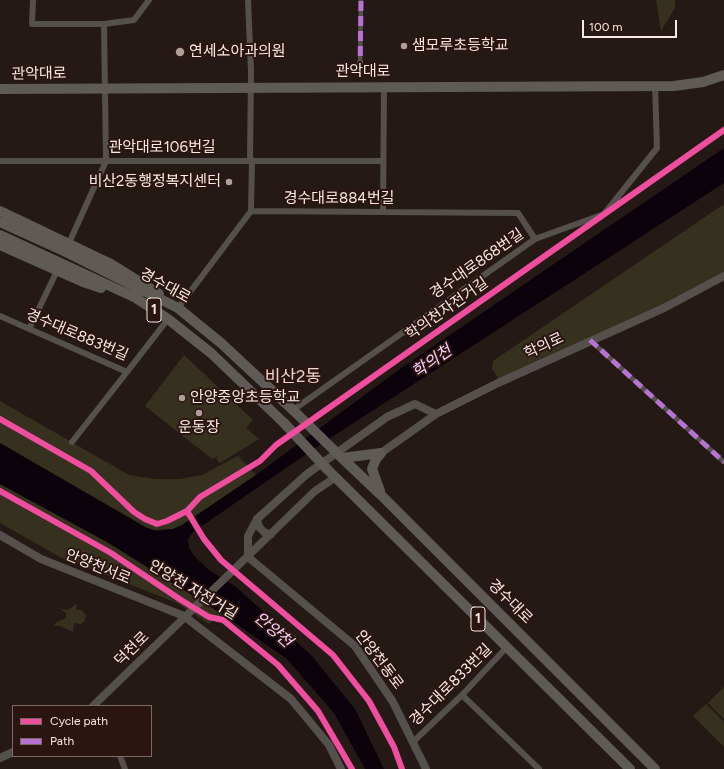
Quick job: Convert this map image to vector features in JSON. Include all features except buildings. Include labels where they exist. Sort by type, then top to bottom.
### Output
[{"type":"main road","name":"관악대로","points":[[0,89],[250,87],[384,88],[654,85],[703,82],[724,75]]},
{"type":"main road","points":[[0,211],[70,243],[111,264],[151,286],[178,308]]},
{"type":"main road","name":"경수대로","points":[[0,222],[66,252],[178,308],[221,343],[293,410]]},
{"type":"main road","name":"경수대로","points":[[0,235],[136,298],[168,319],[211,353],[284,423],[336,478]]},
{"type":"main road","points":[[0,245],[83,282],[136,298]]},
{"type":"main road","name":"1","points":[[293,410],[342,458]]},
{"type":"main road","points":[[342,458],[381,452]]},
{"type":"main road","points":[[381,452],[376,458],[372,469],[381,495]]},
{"type":"main road","name":"경수대로","points":[[342,458],[381,495],[655,769]]},
{"type":"main road","name":"1","points":[[336,478],[627,768]]},
{"type":"street","points":[[33,0],[32,24],[104,24],[134,20],[149,0]]},
{"type":"street","points":[[178,308],[251,211],[251,71],[248,0]]},
{"type":"street","points":[[360,71],[361,0]]},
{"type":"street","points":[[70,243],[106,162],[104,24]]},
{"type":"street","name":"경수대로868번길","points":[[293,410],[535,238],[604,214],[657,148],[654,85]]},
{"type":"street","points":[[383,212],[384,88]]},
{"type":"street","name":"관악대로106번길","points":[[0,161],[383,161]]},
{"type":"street","name":"경수대로884번길","points":[[251,211],[518,213],[535,238]]},
{"type":"street","points":[[29,329],[57,271]]},
{"type":"street","name":"학의로","points":[[381,452],[436,414],[590,340],[664,308],[724,276]]},
{"type":"street","name":"경수대로883번길","points":[[0,316],[127,372],[168,319]]},
{"type":"street","points":[[590,340],[724,462]]},
{"type":"street","points":[[72,442],[127,372]]},
{"type":"street","points":[[248,557],[248,536],[257,519],[307,474],[387,417],[415,404],[436,414]]},
{"type":"street","points":[[248,557],[315,491],[336,478]]},
{"type":"street","points":[[257,519],[259,527],[265,532],[271,534]]},
{"type":"street","name":"안양천서로","points":[[0,535],[41,559],[184,616],[291,699],[329,745],[341,769]]},
{"type":"street","name":"덕천로","points":[[102,703],[184,616],[192,611],[248,557]]},
{"type":"street","name":"안양천동로","points":[[248,557],[355,646],[393,702],[414,741],[426,769]]},
{"type":"street","name":"경수대로833번길","points":[[414,741],[462,695],[507,647]]},
{"type":"street","points":[[462,695],[539,769]]},
{"type":"street","points":[[0,758],[12,752]]},
{"type":"street","points":[[120,757],[125,769]]},
{"type":"shaded area","points":[[656,0],[675,0],[675,8],[661,31]]},
{"type":"shaded area","points":[[724,204],[724,272],[663,306],[499,379],[492,369],[493,361]]},
{"type":"shaded area","name":"운동장","points":[[184,355],[253,420],[246,428],[259,439],[220,463],[216,459],[218,456],[212,459],[145,406]]},
{"type":"shaded area","points":[[0,401],[129,475],[155,479],[180,479],[202,475],[238,456],[256,475],[182,525],[173,529],[151,530],[0,443]]},
{"type":"shaded area","points":[[0,484],[107,542],[222,614],[209,624],[177,603],[60,557],[0,523]]},
{"type":"shaded area","points":[[77,604],[76,610],[82,610],[86,616],[84,622],[81,624],[74,623],[73,632],[60,626],[53,626],[57,622],[66,618],[66,613],[59,608],[67,610]]},
{"type":"shaded area","points":[[724,687],[724,719],[708,703]]},
{"type":"shaded area","points":[[706,704],[724,722],[724,747],[693,716]]},
{"type":"water","points":[[724,148],[724,183],[315,448],[193,532],[188,539],[189,548],[196,558],[209,570],[235,586],[311,655],[355,709],[384,769],[365,769],[334,713],[287,659],[222,614],[107,542],[0,484],[0,443],[145,527],[156,531],[173,529],[182,525],[256,475],[400,369]]},
{"type":"marked path","points":[[360,71],[361,0]]},
{"type":"marked path","points":[[590,340],[724,462]]},
{"type":"cycle path","name":"학의천자전거길","points":[[0,419],[91,471],[134,512],[145,519],[157,524],[167,521],[187,511],[200,497],[260,461],[276,445],[724,130]]},
{"type":"cycle path","name":"안양천 자전거길","points":[[0,491],[111,553],[209,617],[223,620],[278,665],[318,711],[352,769]]},
{"type":"cycle path","points":[[187,511],[204,539],[221,560],[333,655],[369,701],[394,747],[402,769]]},
{"type":"place","name":"샘모루초등학교","points":[[404,46]]},
{"type":"place","name":"연세소아과의원","points":[[180,52]]},
{"type":"place","name":"비산2동행정복지센터","points":[[229,182]]},
{"type":"place","name":"안양중앙초등학교","points":[[182,398]]},
{"type":"place","name":"운동장","points":[[199,413]]},
{"type":"district","name":"비산2동","points":[[293,377]]},
{"type":"water label","name":"학의천","points":[[432,362]]},
{"type":"water label","name":"안양천","points":[[273,630]]}]
